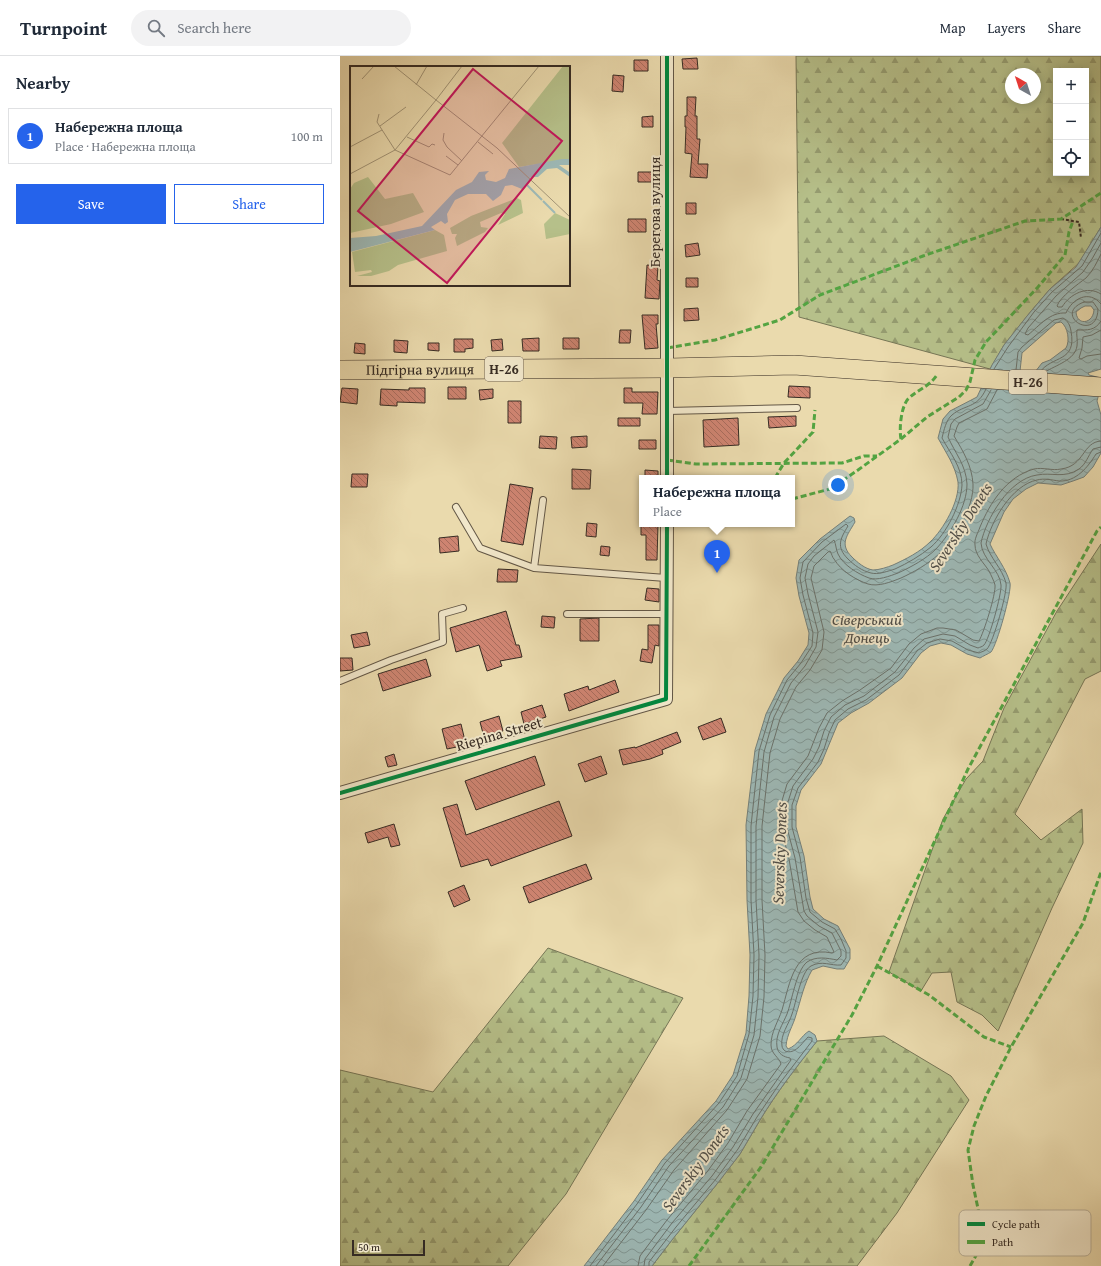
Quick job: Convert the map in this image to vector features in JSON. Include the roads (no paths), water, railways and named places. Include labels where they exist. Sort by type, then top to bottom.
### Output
[{"type":"main road","name":"Н-26","points":[[668,368],[794,364],[1101,387]]},
{"type":"main road","name":"Підгірна вулиця","points":[[340,370],[668,368]]},
{"type":"street","name":"Берегова вулиця","points":[[667,56],[667,475]]},
{"type":"street","points":[[666,614],[667,527]]},
{"type":"street","name":"Riepina Street","points":[[340,793],[666,699],[666,614]]},
{"type":"lane","points":[[667,411],[797,408]]},
{"type":"lane","points":[[534,568],[543,500]]},
{"type":"lane","points":[[456,507],[480,548],[534,568],[666,578]]},
{"type":"lane","points":[[340,681],[391,660],[443,642],[442,614],[463,608]]},
{"type":"lane","points":[[567,614],[666,614]]},
{"type":"water","name":"Сіверський Донець","points":[[1101,227],[1101,369],[1088,373],[1089,375],[1101,378],[1101,386],[1097,401],[1101,415],[1101,453],[1093,467],[1084,477],[1061,485],[1038,483],[1026,489],[1013,499],[1004,512],[990,544],[1006,572],[1010,583],[1010,588],[1000,629],[991,652],[980,658],[967,654],[951,645],[941,643],[930,646],[921,653],[902,678],[869,703],[851,713],[838,723],[821,764],[801,790],[796,806],[796,827],[804,856],[813,909],[824,919],[838,926],[850,949],[850,959],[844,969],[823,966],[812,970],[805,986],[786,1046],[788,1049],[797,1043],[809,1031],[815,1035],[817,1041],[773,1099],[740,1154],[652,1266],[584,1266],[634,1201],[662,1160],[716,1101],[733,1075],[746,1033],[750,955],[747,900],[746,825],[755,750],[766,714],[784,678],[798,661],[808,645],[809,633],[799,596],[796,578],[799,560],[820,539],[850,516],[854,518],[855,522],[847,536],[845,544],[846,548],[856,561],[864,567],[873,570],[893,565],[913,555],[935,537],[950,515],[958,490],[955,470],[938,438],[943,419],[950,411],[977,397],[992,365],[1004,345],[1050,289],[1076,267]],"holes":[[[1085,306],[1091,306],[1094,310],[1091,318],[1085,322],[1079,320],[1076,312]],[[1061,322],[1068,334],[1066,348],[1050,360],[1042,363],[1035,372],[1020,371],[1022,353],[1056,323]]]},
{"type":"place","name":"Набережна площа","points":[[717,573]]},
{"type":"water label","name":"Severskiy Donets","points":[[960,527]]},
{"type":"water label","name":"Severskiy Donets","points":[[779,853]]},
{"type":"water label","name":"Severskiy Donets","points":[[695,1168]]}]
